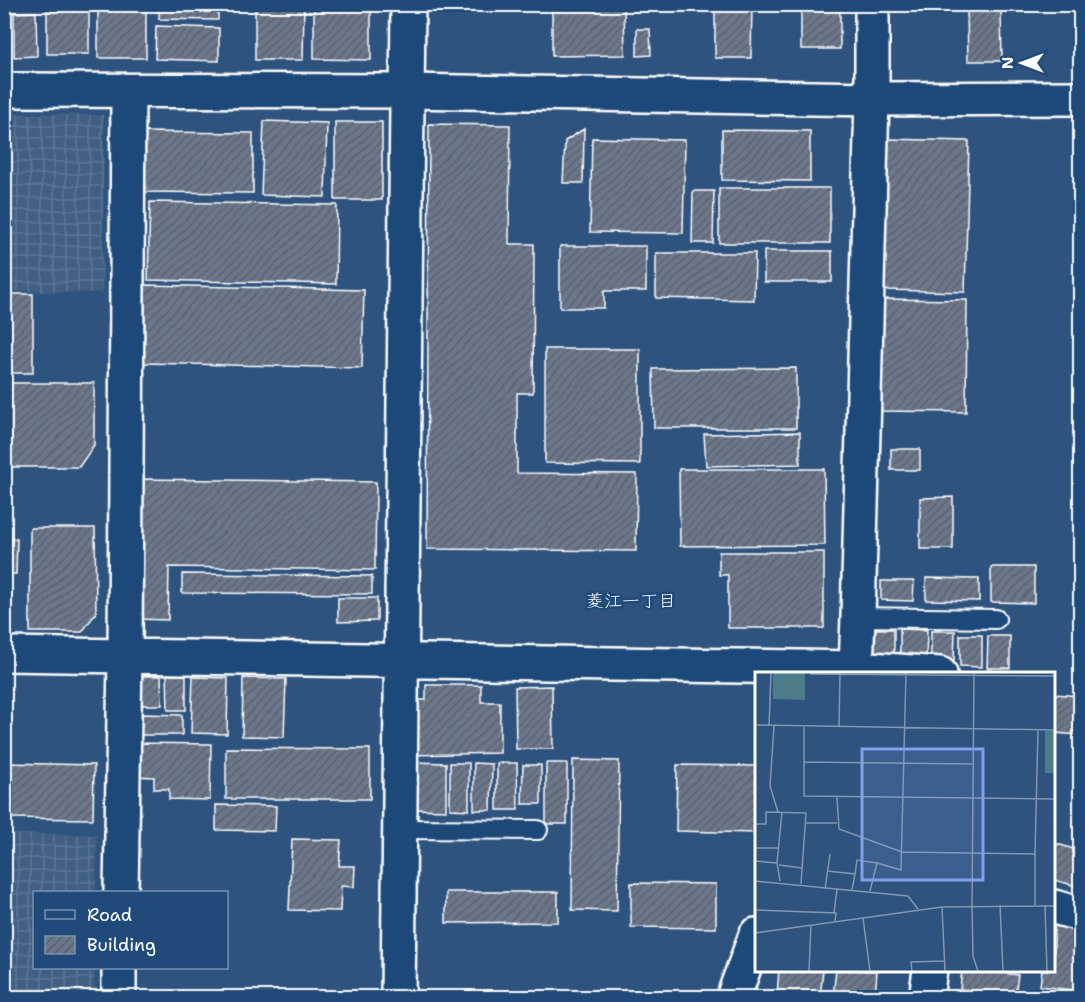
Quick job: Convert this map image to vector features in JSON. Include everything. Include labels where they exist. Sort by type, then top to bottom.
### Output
[{"type":"street","points":[[398,998],[408,4]]},
{"type":"street","points":[[855,671],[872,99],[872,4]]},
{"type":"street","points":[[4,90],[407,91],[872,99],[1080,98]]},
{"type":"street","points":[[121,891],[125,657],[128,91]]},
{"type":"street","points":[[4,654],[401,660],[883,672]]},
{"type":"street","points":[[1055,908],[1080,914]]},
{"type":"street","points":[[733,998],[755,938]]},
{"type":"street","points":[[119,969],[119,998]]},
{"type":"street","points":[[926,998],[930,972]]},
{"type":"lane","points":[[858,617],[996,620]]},
{"type":"lane","points":[[399,829],[538,830]]},
{"type":"shaded area","points":[[5,114],[104,115],[102,293],[5,291]]},
{"type":"shaded area","points":[[5,834],[97,835],[96,891],[33,891],[33,969],[95,969],[94,997],[5,997]]},
{"type":"building","points":[[47,4],[89,4],[89,54],[47,54]]},
{"type":"building","points":[[98,4],[146,4],[146,58],[98,58]]},
{"type":"building","points":[[159,4],[218,4],[218,20],[159,19]]},
{"type":"building","points":[[255,4],[304,4],[303,60],[255,60]]},
{"type":"building","points":[[314,4],[371,4],[371,60],[314,59]]},
{"type":"building","points":[[552,4],[624,4],[625,55],[552,56]]},
{"type":"building","points":[[715,4],[752,4],[751,58],[715,58]]},
{"type":"building","points":[[801,4],[840,4],[840,49],[801,49]]},
{"type":"building","points":[[967,9],[1001,9],[1002,61],[968,61]]},
{"type":"building","points":[[36,12],[37,56],[14,57],[14,13]]},
{"type":"building","points":[[4,14],[9,14],[10,49],[4,49]]},
{"type":"building","points":[[156,26],[219,28],[219,61],[155,59]]},
{"type":"building","points":[[637,29],[650,29],[651,55],[637,56]]},
{"type":"building","points":[[264,121],[327,123],[325,197],[261,195]]},
{"type":"building","points":[[335,122],[382,122],[382,200],[335,200]]},
{"type":"building","points":[[429,124],[510,125],[509,244],[534,244],[533,393],[517,393],[517,473],[637,474],[636,551],[427,549]]},
{"type":"building","points":[[584,129],[583,183],[563,183],[565,141]]},
{"type":"building","points":[[722,130],[810,131],[810,181],[722,180]]},
{"type":"building","points":[[141,132],[253,133],[253,193],[141,192]]},
{"type":"building","points":[[592,138],[685,140],[683,233],[590,232]]},
{"type":"building","points":[[887,139],[969,141],[965,292],[884,290]]},
{"type":"building","points":[[719,188],[830,188],[830,243],[719,243]]},
{"type":"building","points":[[693,191],[714,191],[713,243],[692,243]]},
{"type":"building","points":[[150,202],[337,205],[336,284],[148,280]]},
{"type":"building","points":[[560,246],[646,246],[646,291],[604,291],[604,308],[560,308]]},
{"type":"building","points":[[764,251],[832,251],[832,282],[764,282]]},
{"type":"building","points":[[656,253],[755,253],[754,300],[656,298]]},
{"type":"building","points":[[145,285],[364,290],[362,368],[143,363]]},
{"type":"building","points":[[4,294],[33,294],[33,373],[4,373]]},
{"type":"building","points":[[877,299],[967,300],[966,412],[877,411]]},
{"type":"building","points":[[545,349],[640,349],[640,464],[545,463]]},
{"type":"building","points":[[796,368],[796,428],[654,428],[653,369]]},
{"type":"building","points":[[4,383],[94,383],[94,445],[79,467],[4,467]]},
{"type":"building","points":[[800,432],[800,464],[706,466],[704,434]]},
{"type":"building","points":[[891,449],[920,449],[920,470],[891,470]]},
{"type":"building","points":[[679,469],[824,469],[825,545],[680,546]]},
{"type":"building","points":[[140,479],[376,482],[375,570],[169,567],[168,620],[137,619]]},
{"type":"building","points":[[953,497],[953,549],[920,549],[920,498]]},
{"type":"building","points":[[30,528],[95,528],[96,613],[82,632],[30,632]]},
{"type":"building","points":[[4,539],[17,539],[16,574],[4,574]]},
{"type":"building","points":[[719,552],[824,552],[824,628],[728,628],[728,575],[719,575]]},
{"type":"building","points":[[991,567],[1034,567],[1034,603],[991,602]]},
{"type":"building","points":[[182,574],[372,576],[372,594],[182,593]]},
{"type":"building","points":[[926,578],[979,579],[979,601],[926,600]]},
{"type":"building","points":[[881,581],[914,581],[913,601],[881,600]]},
{"type":"building","points":[[338,598],[377,598],[377,621],[338,622]]},
{"type":"building","points":[[870,629],[894,629],[894,656],[870,656]]},
{"type":"building","points":[[900,629],[927,630],[926,660],[900,659]]},
{"type":"building","points":[[931,631],[955,631],[954,661],[931,661]]},
{"type":"building","points":[[960,635],[982,635],[982,667],[960,666]]},
{"type":"building","points":[[988,636],[1010,636],[1010,668],[987,668]]},
{"type":"building","points":[[167,675],[186,675],[186,710],[168,710]]},
{"type":"building","points":[[139,676],[161,676],[162,705],[139,705]]},
{"type":"building","points":[[193,677],[228,678],[227,734],[191,733]]},
{"type":"building","points":[[243,678],[286,679],[284,737],[242,736]]},
{"type":"building","points":[[426,685],[481,685],[481,702],[500,702],[500,753],[410,755],[409,700],[426,700]]},
{"type":"building","points":[[552,686],[553,749],[516,749],[515,687]]},
{"type":"building","points":[[1055,694],[1080,696],[1080,735],[1055,733]]},
{"type":"building","points":[[141,714],[182,715],[182,735],[141,735]]},
{"type":"building","points":[[133,743],[211,744],[210,800],[169,799],[169,789],[154,789],[154,777],[133,776]]},
{"type":"building","points":[[226,748],[370,749],[370,799],[226,799]]},
{"type":"building","points":[[573,760],[619,761],[617,911],[572,910]]},
{"type":"building","points":[[413,762],[446,763],[446,810],[413,809]]},
{"type":"building","points":[[4,763],[94,765],[93,819],[4,818]]},
{"type":"building","points":[[450,763],[469,763],[469,810],[450,809]]},
{"type":"building","points":[[474,763],[492,764],[491,810],[474,810]]},
{"type":"building","points":[[497,763],[517,763],[518,810],[497,810]]},
{"type":"building","points":[[546,763],[567,763],[567,824],[546,824]]},
{"type":"building","points":[[523,765],[541,765],[541,804],[522,804]]},
{"type":"building","points":[[677,765],[755,766],[755,833],[676,831]]},
{"type":"building","points":[[216,805],[276,806],[275,831],[216,830]]},
{"type":"building","points":[[292,839],[341,840],[339,866],[355,866],[354,887],[341,886],[340,911],[289,910]]},
{"type":"building","points":[[1055,843],[1080,851],[1080,887],[1055,880]]},
{"type":"building","points":[[631,883],[716,884],[716,928],[631,927]]},
{"type":"building","points":[[446,892],[558,892],[558,922],[446,923]]},
{"type":"building","points":[[1055,924],[1080,928],[1080,991],[1040,986],[1042,972],[1055,972]]},
{"type":"building","points":[[779,972],[823,972],[820,998],[777,995]]},
{"type":"building","points":[[836,972],[877,972],[875,998],[833,996]]},
{"type":"building","points":[[962,972],[1018,975],[1015,996],[960,989]]},
{"type":"district","name":"菱江一丁目","points":[[631,601]]}]
